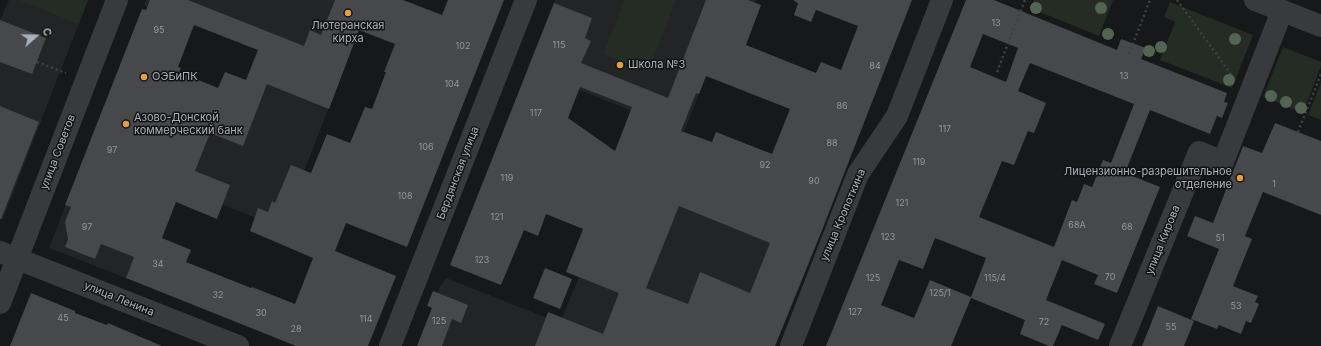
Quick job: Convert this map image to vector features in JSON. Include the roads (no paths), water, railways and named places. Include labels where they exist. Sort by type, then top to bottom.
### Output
[{"type":"street","name":"улица Советов","points":[[0,303],[9,255],[117,0]]},
{"type":"street","name":"Бердянская улица","points":[[390,346],[526,0]]},
{"type":"street","name":"улица Кропоткина","points":[[791,346],[858,174],[897,116],[942,0]]},
{"type":"street","points":[[1255,0],[1321,26]]},
{"type":"street","name":"улица Кирова","points":[[1120,346],[1199,152],[1223,162],[1282,11]]},
{"type":"street","name":"улица Ленина","points":[[9,255],[238,346]]},
{"type":"place","name":"Лютеранская кирха","points":[[348,13]]},
{"type":"place","name":"Школа №3","points":[[620,65]]},
{"type":"place","name":"ОЭБиПК","points":[[144,77]]},
{"type":"place","name":"Азово-Донской коммерческий банк","points":[[126,124]]},
{"type":"place","name":"Лицензионно-разрешительное отделение","points":[[1240,178]]}]
